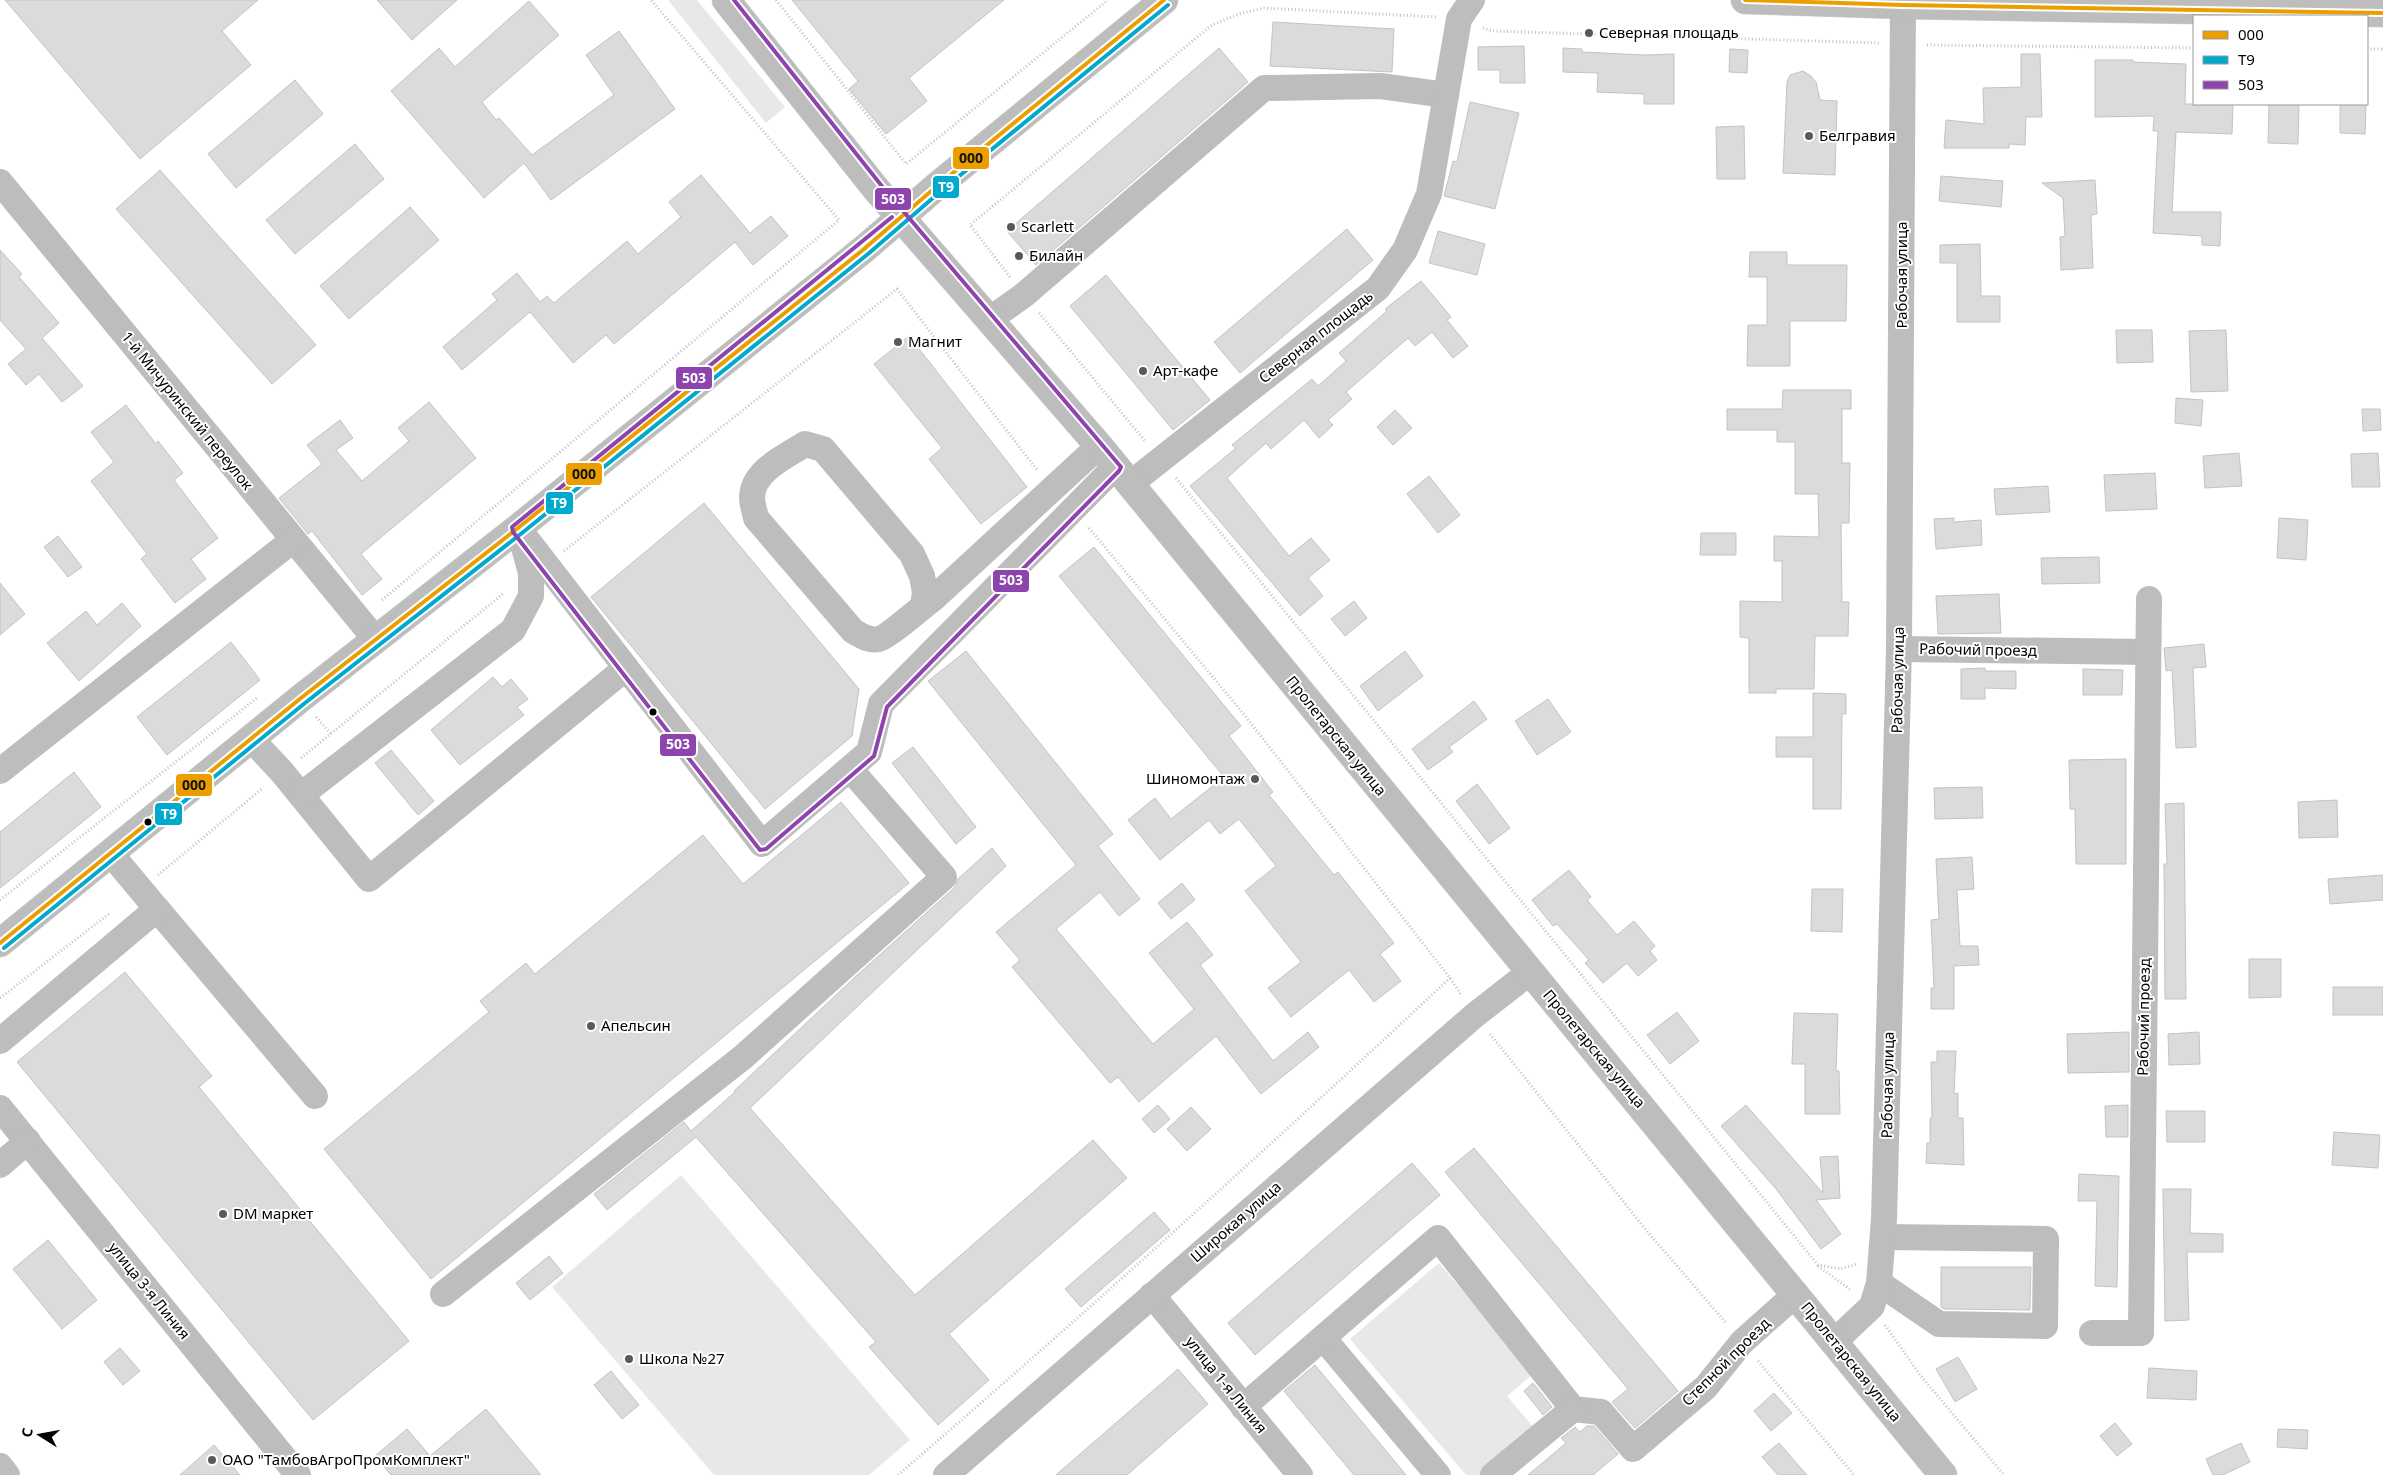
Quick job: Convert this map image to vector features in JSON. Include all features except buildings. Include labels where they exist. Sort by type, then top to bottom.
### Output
[{"type":"main road","name":"Пролетарская улица","points":[[726,0],[900,218],[1115,466],[1943,1475]]},
{"type":"main road","points":[[0,944],[251,739],[518,528],[900,218],[1164,0]]},
{"type":"main road","points":[[1745,0],[2090,4],[2383,13]]},
{"type":"street","name":"Рабочая улица","points":[[1876,1295],[1883,1237],[1899,649],[1892,44],[1903,2]]},
{"type":"street","name":"Северная площадь","points":[[1115,466],[1160,459],[1378,288],[1405,250],[1429,194],[1446,95],[1465,9]]},
{"type":"street","points":[[990,320],[1024,295],[1264,88],[1380,86],[1446,95]]},
{"type":"street","name":"1-й Мичуринский переулок","points":[[0,182],[376,640]]},
{"type":"street","points":[[923,606],[925,592],[922,576],[912,554],[822,449],[805,444],[768,469],[756,481],[752,498],[756,518],[853,631],[867,639],[881,639],[923,606],[1051,488],[1115,466]]},
{"type":"street","points":[[518,528],[538,568],[626,668],[762,844],[869,752],[881,704],[1115,466]]},
{"type":"street","points":[[0,771],[293,540]]},
{"type":"street","points":[[301,795],[513,630],[531,596],[538,568]]},
{"type":"street","name":"Рабочий проезд","points":[[2092,1333],[2141,1333],[2148,599]]},
{"type":"street","name":"Рабочий проезд","points":[[1899,649],[2148,652]]},
{"type":"street","points":[[251,739],[282,772],[369,878],[626,668]]},
{"type":"street","points":[[442,1294],[743,1057],[944,877],[850,769]]},
{"type":"street","points":[[111,854],[315,1096]]},
{"type":"street","points":[[0,1041],[149,899]]},
{"type":"street","name":"Широкая улица","points":[[946,1475],[1468,1022],[1530,972]]},
{"type":"street","name":"улица 3-я Линия","points":[[0,1108],[298,1475]]},
{"type":"street","points":[[0,1166],[28,1141]]},
{"type":"street","points":[[1834,1342],[1876,1295],[1939,1324],[2045,1326],[2046,1239],[1883,1237]]},
{"type":"street","points":[[1244,1407],[1438,1238],[1573,1409],[1493,1475]]},
{"type":"street","name":"Степной проезд","points":[[1573,1409],[1601,1412],[1633,1449],[1706,1387],[1742,1342],[1796,1294]]},
{"type":"street","name":"улица 1-я Линия","points":[[1152,1295],[1300,1475]]},
{"type":"street","points":[[1324,1338],[1438,1475]]},
{"type":"street","points":[[0,1466],[7,1475]]},
{"type":"path","points":[[358,620],[840,220],[651,0]]},
{"type":"path","points":[[776,0],[906,164],[1108,0]]},
{"type":"path","points":[[2004,1475],[1920,1375],[1876,1295],[1818,1265],[1024,295],[970,225],[1212,25],[1242,13],[1264,8],[1465,9],[1492,31],[1892,44],[2193,48]]},
{"type":"path","points":[[1879,53],[1892,44]]},
{"type":"path","points":[[2368,49],[2383,50]]},
{"type":"path","points":[[0,998],[149,899],[282,772],[538,568],[662,476],[897,289],[1051,488]]},
{"type":"path","points":[[1074,509],[1242,712],[1450,978],[1466,1002]]},
{"type":"path","points":[[0,900],[260,696]]},
{"type":"path","points":[[898,1475],[992,1394],[1278,1138],[1450,978]]},
{"type":"path","points":[[1487,1031],[1646,1230],[1854,1475]]},
{"type":"path","points":[[1818,1265],[1841,1269],[1859,1263],[1861,1256]]},
{"type":"shaded area","points":[[668,0],[697,0],[785,107],[766,123]]},
{"type":"shaded area","points":[[681,1175],[910,1440],[869,1475],[714,1475],[552,1287]]},
{"type":"shaded area","points":[[1439,1263],[1533,1374],[1507,1396],[1536,1430],[1484,1475],[1466,1475],[1350,1339]]},
{"type":"transit line","name":"503","points":[[734,0],[881,185],[1121,467],[887,707],[874,756],[766,849],[760,850],[513,532],[512,527],[892,217]]},
{"type":"transit line","name":"000","points":[[0,943],[301,698],[518,528],[864,249],[937,186],[1164,0]]},
{"type":"transit line","name":"000","points":[[1745,0],[1903,5],[2383,13]]},
{"type":"transit line","name":"Т9","points":[[4,948],[305,703],[522,533],[868,254],[941,191],[1168,5]]},
{"type":"place","name":"Северная площадь","points":[[1589,33]]},
{"type":"place","name":"Белгравия","points":[[1809,136]]},
{"type":"place","name":"Scarlett","points":[[1011,227]]},
{"type":"place","name":"Билайн","points":[[1019,256]]},
{"type":"place","name":"Магнит","points":[[898,342]]},
{"type":"place","name":"Арт-кафе","points":[[1143,371]]},
{"type":"place","name":"Шиномонтаж","points":[[1255,779]]},
{"type":"place","name":"Апельсин","points":[[591,1026]]},
{"type":"place","name":"DM маркет","points":[[223,1214]]},
{"type":"place","name":"Школа №27","points":[[629,1359]]},
{"type":"place","name":"ОАО \"ТамбовАгроПромКомплект\"","points":[[212,1460]]}]
